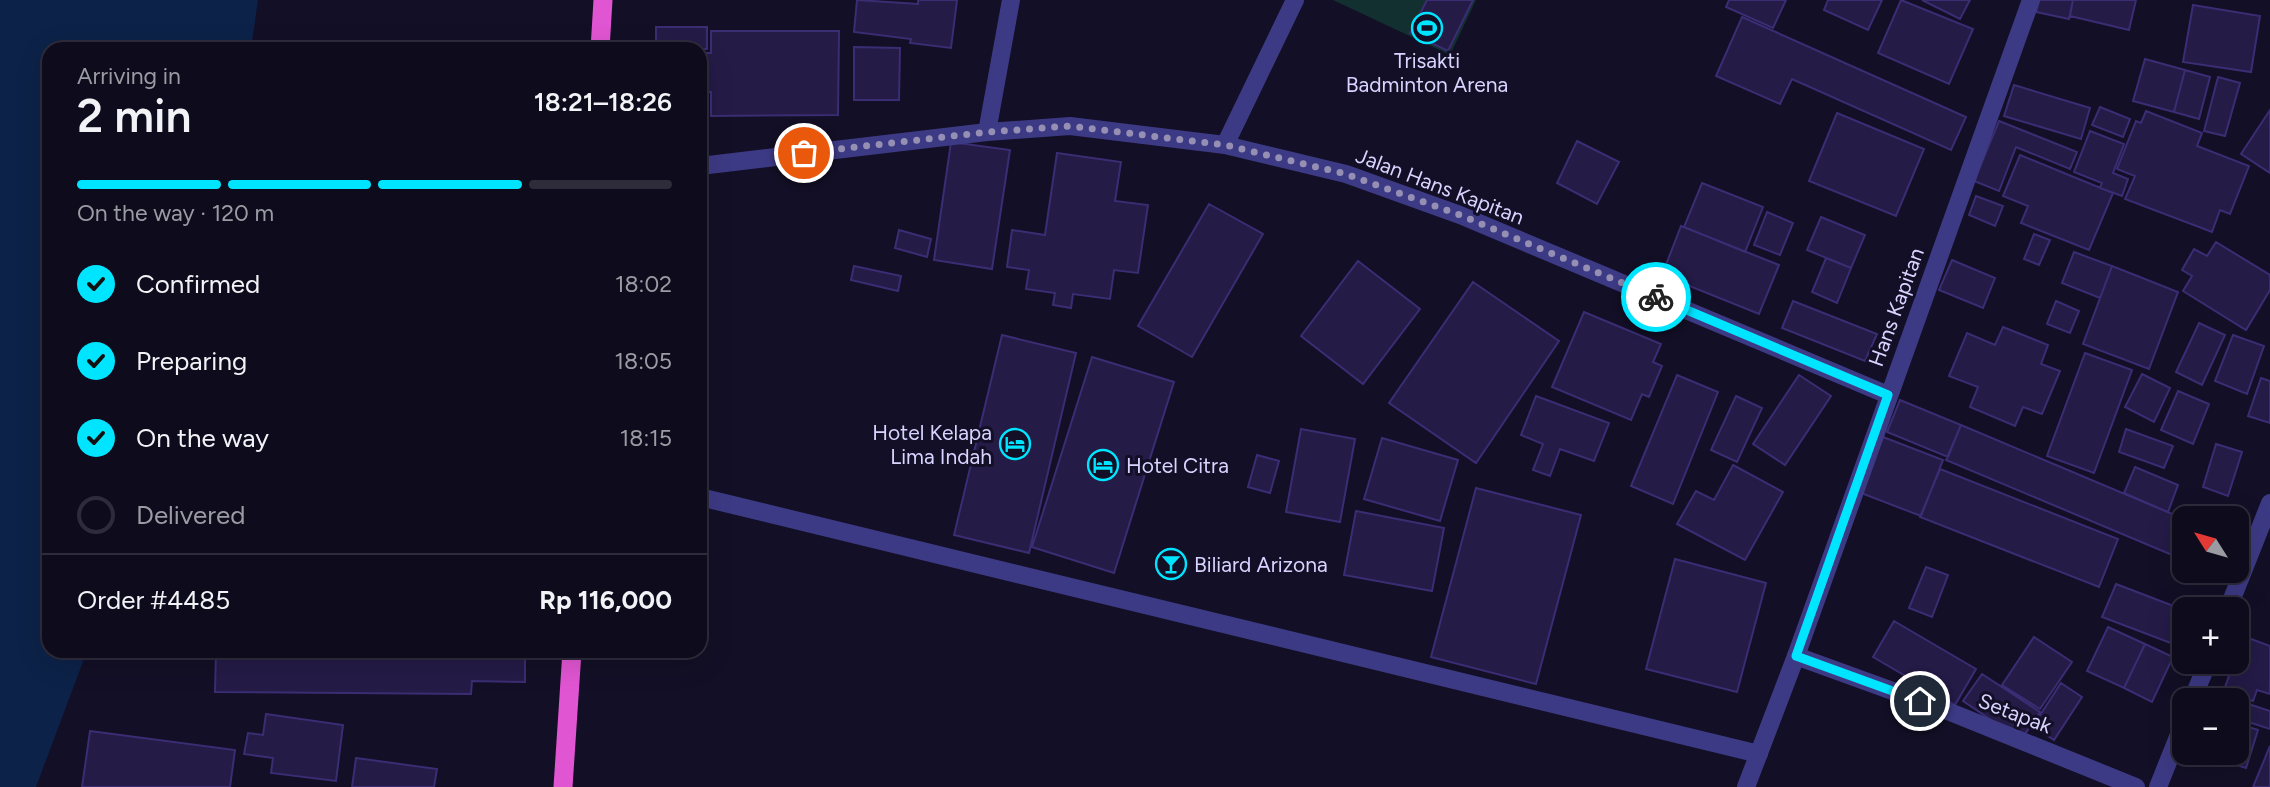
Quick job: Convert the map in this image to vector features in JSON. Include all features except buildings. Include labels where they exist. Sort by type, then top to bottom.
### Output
[{"type":"highway","points":[[600,42],[603,0]]},
{"type":"highway","points":[[563,787],[572,658]]},
{"type":"street","points":[[988,132],[1011,0]]},
{"type":"street","points":[[1225,145],[1295,0]]},
{"type":"street","name":"Hans Kapitan","points":[[1746,787],[1796,656],[2031,0]]},
{"type":"street","name":"Jalan Hans Kapitan","points":[[707,165],[988,132],[1070,126],[1225,145],[1346,174],[1460,215],[1888,395]]},
{"type":"street","points":[[707,499],[1759,754]]},
{"type":"street","points":[[2233,597],[2270,503]]},
{"type":"street","name":"Setapak","points":[[1796,656],[1958,715],[2136,787]]},
{"type":"street","points":[[2158,787],[2172,752]]},
{"type":"green space","name":"Trisakti Badminton Arena","points":[[1333,0],[1476,0],[1450,55]]},
{"type":"water","points":[[0,0],[258,0],[252,42],[42,42],[42,658],[84,658],[36,787],[0,787]]},
{"type":"way so far","points":[[804,153],[988,132],[1070,126],[1225,145],[1346,174],[1460,215],[1656,297]]},
{"type":"place","name":"Trisakti Badminton Arena","points":[[1427,28]]},
{"type":"place","name":"Hotel Kelapa Lima Indah","points":[[1015,444]]},
{"type":"place","name":"Hotel Citra","points":[[1103,465]]},
{"type":"place","name":"Biliard Arizona","points":[[1171,564]]},
{"type":"route","points":[[1656,297],[1888,395],[1796,656],[1920,701]]}]
